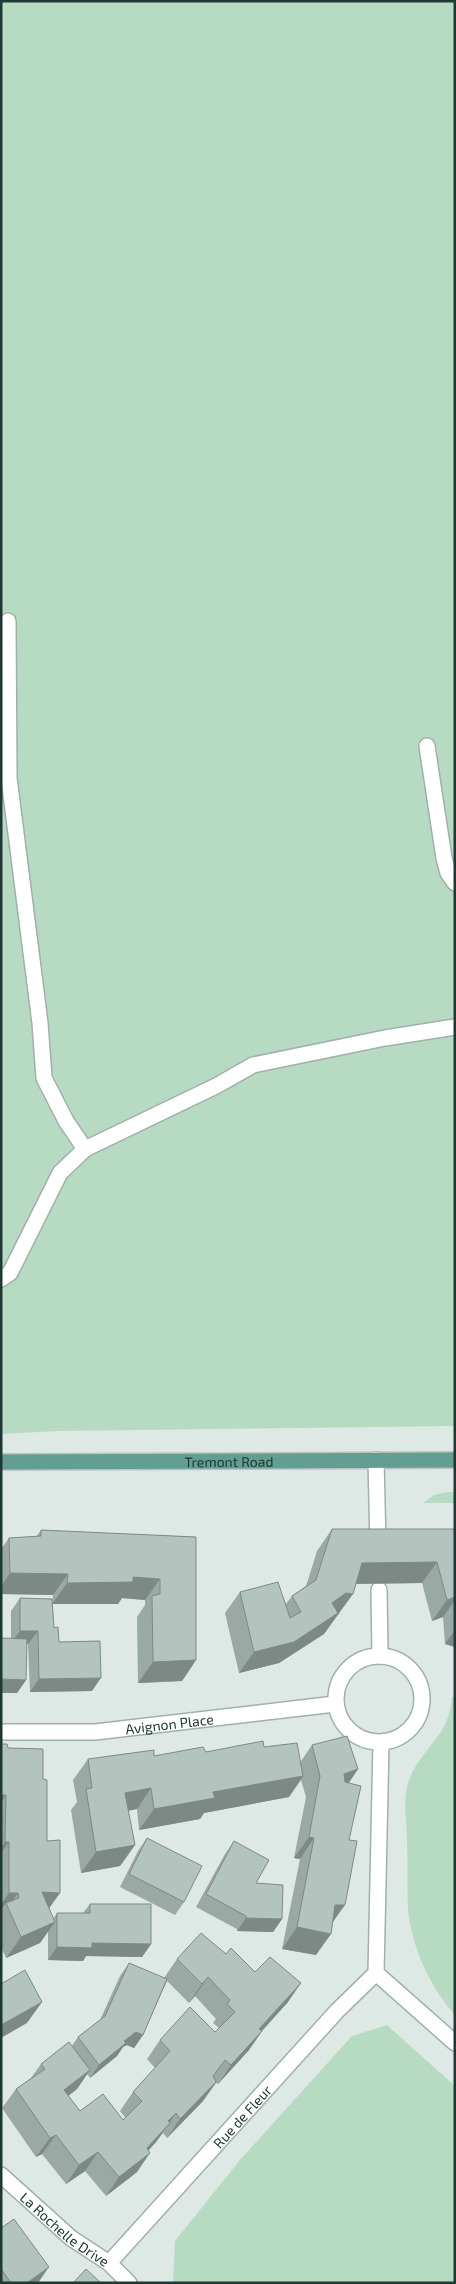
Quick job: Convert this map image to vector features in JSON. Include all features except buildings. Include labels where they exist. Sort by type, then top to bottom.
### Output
[{"type":"main road","name":"Tremont Road","points":[[1,1462],[455,1460]]},
{"type":"street","points":[[8,621],[8,778],[40,1023],[44,1078],[66,1121],[85,1149]]},
{"type":"street","points":[[427,746],[444,858],[448,873],[455,883]]},
{"type":"street","points":[[1,1279],[10,1273],[60,1173],[85,1149],[198,1095],[253,1065],[385,1038],[455,1027]]},
{"type":"street","points":[[376,1460],[378,1545]]},
{"type":"street","points":[[379,1590],[380,1656]]},
{"type":"street","points":[[380,1656],[401,1662],[417,1678],[423,1699],[417,1720],[412,1726],[402,1736],[381,1743],[359,1738],[343,1724],[335,1704],[340,1679],[357,1662],[380,1656]]},
{"type":"street","name":"Avignon Place","points":[[1,1732],[95,1732],[335,1704]]},
{"type":"street","points":[[381,1743],[376,1974],[455,2043]]},
{"type":"street","name":"Rue de Fleur","points":[[109,2263],[337,2011],[376,1974]]},
{"type":"street","name":"La Rochelle Drive","points":[[1,2175],[72,2238],[109,2263],[129,2283]]},
{"type":"green space","points":[[1,1],[455,1],[455,1426],[58,1431],[1,1434]]},
{"type":"green space","points":[[455,1492],[455,1503],[423,1503],[434,1495]]},
{"type":"green space","points":[[452,1697],[455,1697],[455,2015],[430,1979],[413,1937],[408,1908],[405,1807],[407,1787],[411,1774],[445,1724],[450,1711]]},
{"type":"green space","points":[[387,2025],[455,2086],[455,2283],[173,2283],[175,2241],[240,2160],[352,2036]]}]
